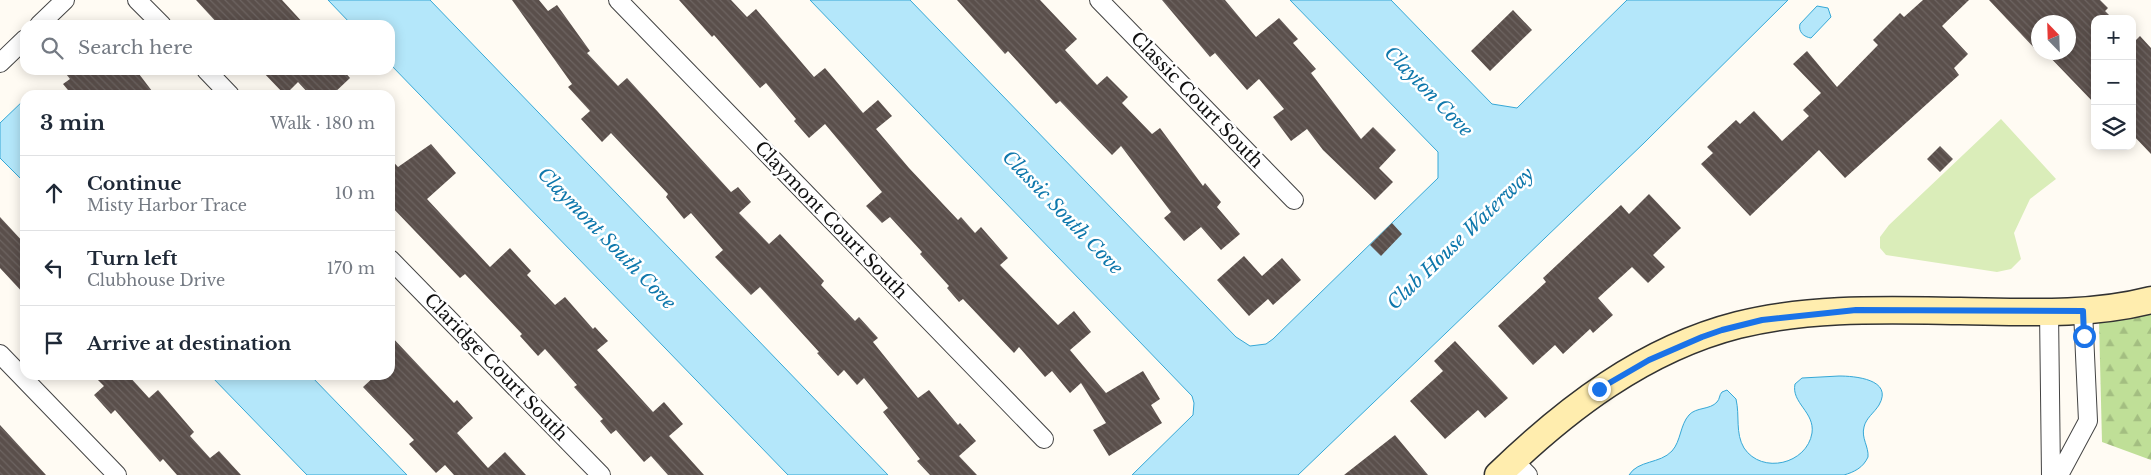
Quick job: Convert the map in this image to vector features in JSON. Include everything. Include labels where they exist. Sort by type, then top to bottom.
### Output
[{"type":"street","points":[[44,20],[65,0]]},
{"type":"street","points":[[137,0],[157,20]]},
{"type":"street","name":"Claymont Court South","points":[[618,0],[1044,439]]},
{"type":"street","name":"Classic Court South","points":[[1099,0],[1294,200]]},
{"type":"street","points":[[0,63],[20,44]]},
{"type":"street","points":[[211,75],[225,90]]},
{"type":"street","name":"Claridge Court South","points":[[395,264],[601,475]]},
{"type":"street","points":[[1513,470],[1575,406],[1625,373],[1694,340],[1739,325],[1789,316],[1856,310],[2083,311],[2151,300]]},
{"type":"street","points":[[2049,311],[2051,475]]},
{"type":"street","points":[[2060,475],[2088,421],[2083,311]]},
{"type":"street","points":[[0,354],[20,375]]},
{"type":"street","points":[[25,380],[117,475]]},
{"type":"green space","points":[[2001,119],[2056,179],[2030,199],[2014,233],[2021,259],[2011,269],[1997,272],[1886,255],[1880,248],[1880,237],[1889,225]]},
{"type":"green space","points":[[2151,312],[2151,460],[2102,442],[2099,321]]},
{"type":"water","name":"Claymont South Cove","points":[[328,0],[430,0],[888,475],[788,475],[395,69],[395,20],[347,20]]},
{"type":"water","points":[[810,0],[910,0],[1236,337],[1250,346],[1266,344],[1273,339],[1438,178],[1438,152],[1290,0],[1391,0],[1492,104],[1517,108],[1627,0],[1788,0],[1644,143],[1298,475],[1132,475],[1193,415],[1194,403],[1192,396]]},
{"type":"water","points":[[1817,6],[1828,8],[1831,17],[1811,38],[1801,32],[1800,24]]},
{"type":"water","points":[[20,104],[20,178],[0,158],[0,123]]},
{"type":"water","points":[[1839,376],[1862,378],[1877,384],[1881,390],[1882,396],[1879,405],[1868,418],[1863,431],[1868,457],[1864,464],[1855,471],[1844,475],[1629,475],[1643,464],[1661,458],[1672,451],[1689,415],[1692,412],[1714,405],[1718,401],[1720,394],[1727,390],[1736,399],[1739,430],[1744,448],[1752,456],[1762,461],[1772,463],[1783,462],[1793,458],[1802,452],[1808,444],[1812,433],[1810,419],[1796,397],[1795,384],[1802,378]]},
{"type":"water","points":[[215,380],[315,380],[407,475],[307,475]]},
{"type":"building","points":[[196,0],[282,0],[300,20],[214,20]]},
{"type":"building","points":[[512,0],[539,0],[548,11],[557,5],[590,51],[587,53],[618,86],[627,78],[731,192],[738,187],[751,202],[739,213],[769,244],[780,234],[824,281],[821,285],[855,321],[859,317],[878,338],[873,342],[918,398],[929,390],[958,425],[960,423],[976,441],[959,456],[977,475],[930,475],[917,461],[920,459],[883,412],[888,408],[864,378],[857,385],[844,370],[838,376],[817,353],[819,352],[760,287],[751,295],[715,257],[723,250],[691,213],[684,219],[666,197],[668,194],[611,133],[602,142],[581,119],[590,111],[568,87],[572,84]]},
{"type":"building","points":[[679,0],[731,0],[747,17],[756,9],[814,77],[825,68],[863,113],[878,100],[892,116],[876,129],[909,168],[958,220],[961,217],[975,233],[981,227],[1008,258],[1000,265],[1058,325],[1074,311],[1091,332],[1070,350],[1106,393],[1143,371],[1160,399],[1151,405],[1162,423],[1109,456],[1093,430],[1106,423],[1081,383],[1070,393],[1052,371],[1045,377],[1019,347],[1014,353],[963,299],[959,302],[947,288],[949,286],[920,254],[922,252],[890,217],[882,223],[866,206],[882,192],[825,124],[809,138],[766,83],[760,88],[714,35],[712,37]]},
{"type":"building","points":[[957,0],[1040,0],[1077,39],[1065,50],[1097,85],[1107,76],[1128,97],[1122,103],[1152,134],[1160,128],[1203,186],[1205,183],[1221,202],[1217,207],[1240,234],[1221,250],[1201,227],[1184,241],[1164,218],[1171,212],[1121,146],[1112,155],[1060,101],[1056,104],[1008,51],[1005,54]]},
{"type":"building","points":[[1162,0],[1225,0],[1256,37],[1279,18],[1298,39],[1293,43],[1316,69],[1311,73],[1361,139],[1373,127],[1396,150],[1379,168],[1393,182],[1375,200],[1323,150],[1307,129],[1291,141],[1273,117],[1284,109],[1259,79],[1247,90],[1215,53],[1210,57]]},
{"type":"building","points":[[1923,0],[1969,0],[1942,26],[1968,54],[1954,68],[1959,75],[1845,178],[1819,150],[1750,216],[1701,164],[1713,153],[1707,147],[1736,120],[1740,124],[1754,111],[1782,141],[1809,116],[1803,110],[1821,93],[1793,64],[1807,51],[1837,87],[1878,45],[1873,40],[1900,13],[1904,17]]},
{"type":"building","points":[[1989,0],[2100,0],[2108,8],[2105,11],[2109,15],[2091,15],[2091,100],[2053,60],[2076,60],[2076,15],[2031,15],[2031,45]]},
{"type":"building","points":[[1513,10],[1532,30],[1490,71],[1471,51]]},
{"type":"building","points":[[2140,36],[2151,48],[2151,154],[2136,138],[2136,40]]},
{"type":"building","points":[[67,75],[140,75],[151,90],[68,90],[63,84],[70,79]]},
{"type":"building","points":[[266,75],[347,75],[350,78],[337,90],[305,90],[298,82],[290,90],[280,90]]},
{"type":"building","points":[[431,144],[456,173],[427,199],[490,267],[510,248],[531,271],[527,275],[555,305],[565,297],[593,329],[595,327],[608,341],[597,350],[653,412],[664,402],[683,424],[669,436],[704,475],[668,475],[651,456],[644,462],[616,430],[611,434],[600,421],[603,419],[574,387],[577,385],[545,349],[538,356],[520,336],[522,334],[465,274],[460,278],[395,210],[395,164],[398,167]]},
{"type":"building","points":[[1940,146],[1953,159],[1940,172],[1927,159]]},
{"type":"building","points":[[1649,194],[1681,228],[1653,255],[1665,267],[1648,283],[1632,267],[1598,298],[1613,315],[1593,333],[1590,329],[1563,354],[1555,345],[1533,365],[1498,326],[1546,282],[1543,278],[1621,205],[1629,214]]},
{"type":"building","points":[[0,217],[20,239],[20,290],[0,268]]},
{"type":"building","points":[[1392,223],[1402,234],[1381,256],[1370,245]]},
{"type":"building","points":[[1244,256],[1262,276],[1282,258],[1301,280],[1273,305],[1268,299],[1249,316],[1217,280]]},
{"type":"building","points":[[395,340],[454,403],[457,400],[473,418],[457,433],[488,468],[505,452],[526,475],[454,475],[445,465],[436,473],[409,444],[414,440],[363,387],[371,380],[395,380]]},
{"type":"building","points":[[1455,341],[1508,398],[1485,418],[1478,410],[1445,439],[1410,401],[1443,371],[1434,361]]},
{"type":"building","points":[[98,380],[133,380],[149,398],[158,390],[194,432],[190,436],[210,458],[219,451],[241,475],[177,475],[163,459],[160,462],[115,410],[111,414],[94,395],[104,386]]},
{"type":"building","points":[[0,425],[46,475],[0,475]]},
{"type":"building","points":[[1395,435],[1428,475],[1344,475]]},
{"type":"route","points":[[1599,389],[1649,360],[1722,330],[1762,320],[1813,313],[1856,310],[2083,311],[2084,336]]},
{"type":"water label","name":"Clayton Cove","points":[[1429,91]]},
{"type":"water label","name":"Classic South Cove","points":[[1063,212]]},
{"type":"water label","name":"Club House Waterway","points":[[1460,238]]}]
